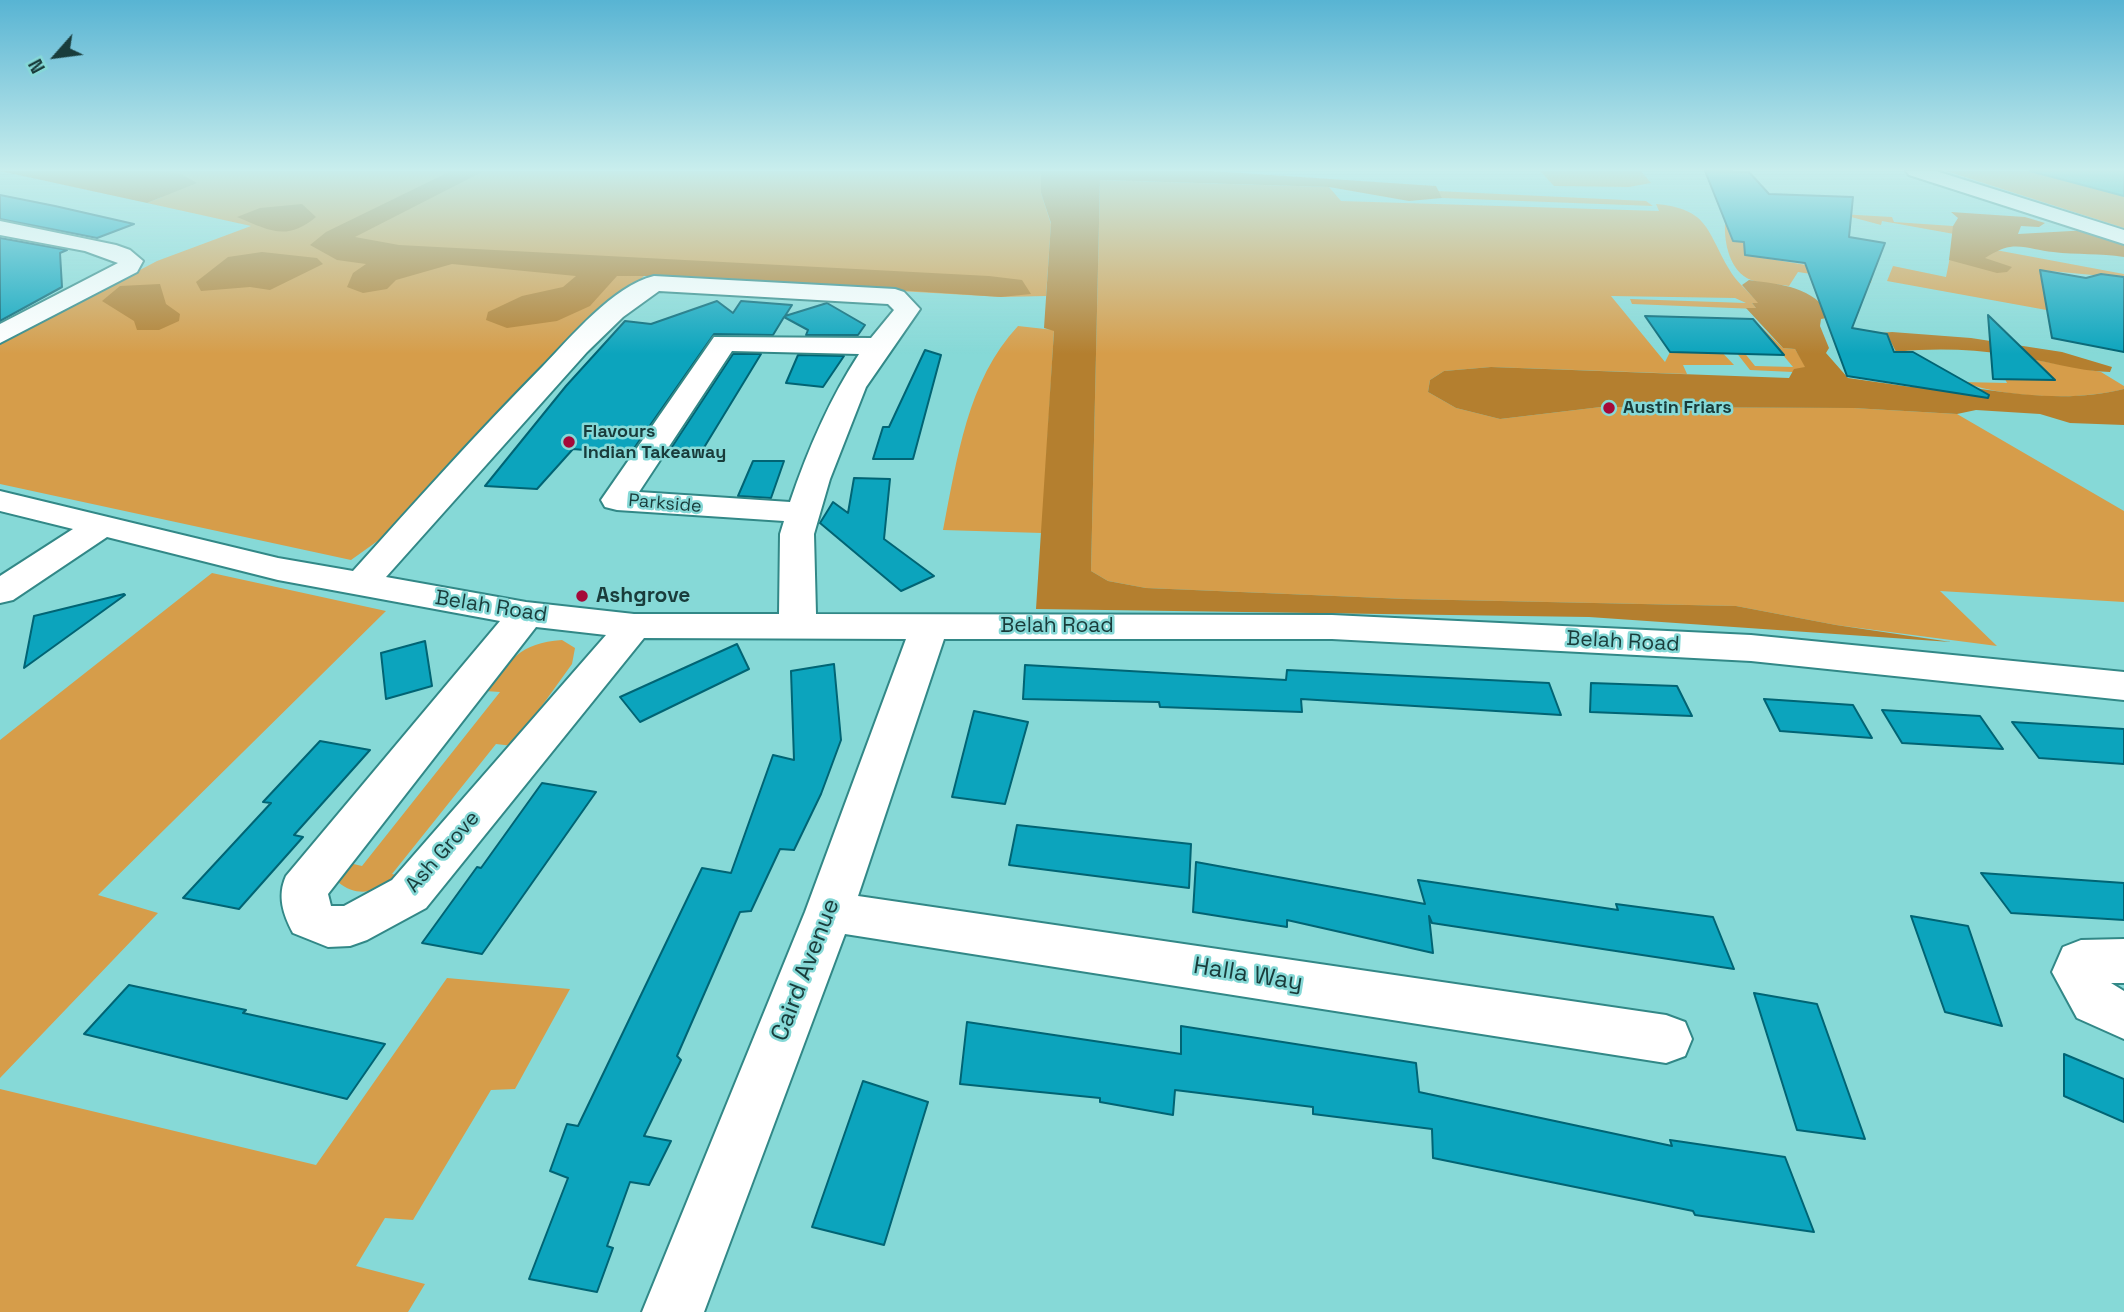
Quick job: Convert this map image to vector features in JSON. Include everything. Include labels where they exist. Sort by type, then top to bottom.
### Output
[{"type":"street","points":[[0,335],[128,267],[131,261],[125,256],[99,249],[20,232]]},
{"type":"street","points":[[361,584],[486,441],[600,324],[635,293],[654,283],[895,298],[907,309],[905,316],[878,346],[852,387],[833,427],[797,534],[798,626]]},
{"type":"street","name":"Parkside","points":[[806,513],[617,500],[724,342],[878,346]]},
{"type":"street","name":"Belah Road","points":[[0,500],[266,567],[526,614],[634,626],[1332,628],[1751,648],[2124,686]]},
{"type":"street","points":[[0,592],[101,526]]},
{"type":"street","name":"Ash Grove","points":[[526,614],[303,890],[310,919],[328,927],[350,926],[409,894],[634,626]]},
{"type":"street","name":"Caird Avenue","points":[[673,1312],[829,912],[930,625]]},
{"type":"street","name":"Halla Way","points":[[829,912],[1666,1039]]},
{"type":"street","points":[[2124,961],[2081,962],[2077,972],[2095,1002],[2124,1016]]},
{"type":"shaded area","points":[[234,232],[1050,232],[1046,296],[1001,297],[644,276],[554,361],[393,530],[351,560],[0,484],[0,344],[157,261]]},
{"type":"shaded area","points":[[326,232],[364,232],[355,237],[399,245],[989,276],[1022,280],[1031,294],[1001,297],[688,276],[617,276],[590,306],[557,321],[507,328],[486,320],[488,312],[522,296],[563,287],[576,276],[452,264],[396,280],[387,289],[363,293],[347,287],[353,273],[366,264],[337,260],[310,245]]},
{"type":"shaded area","points":[[1050,232],[1099,232],[1091,571],[1108,581],[1146,588],[1406,599],[1736,606],[1836,625],[1951,642],[1589,617],[1036,609],[1054,331],[1044,328]]},
{"type":"shaded area","name":"Austin Friars","points":[[1099,232],[1710,232],[1732,274],[1759,303],[1752,303],[1757,309],[1632,304],[1630,299],[1746,303],[1735,298],[1611,296],[1665,362],[1670,352],[1718,353],[1711,345],[1739,346],[1755,366],[1793,367],[1753,319],[1783,348],[1795,349],[1806,367],[1793,372],[1750,370],[1732,347],[1717,347],[1734,365],[1683,365],[1687,374],[1491,367],[1444,371],[1430,380],[1428,392],[1456,408],[1500,419],[1601,407],[1853,408],[1957,414],[2124,511],[2124,602],[1940,591],[1997,646],[1836,625],[1736,606],[1406,599],[1146,588],[1108,581],[1091,571]]},
{"type":"shaded area","points":[[1725,232],[1739,232],[1733,241],[1744,242],[1746,255],[1872,276],[1871,283],[1798,272],[1789,286],[1751,280],[1738,271],[1727,248]]},
{"type":"shaded area","points":[[1952,232],[2096,232],[2124,241],[2124,257],[2010,247],[1985,258],[2012,267],[2007,272],[1997,273],[1949,260]]},
{"type":"shaded area","points":[[1953,242],[2124,274],[2124,278],[2040,270],[2043,285],[2081,293],[2085,317],[1887,281],[1893,266],[1946,277]]},
{"type":"shaded area","points":[[262,252],[317,258],[323,264],[270,290],[250,287],[201,291],[196,282],[228,257]]},
{"type":"shaded area","points":[[1749,280],[1796,289],[1824,307],[1832,317],[1821,319],[1820,326],[1829,348],[1826,353],[1848,378],[1911,387],[1905,377],[2043,396],[2097,394],[2124,389],[2124,425],[2070,423],[2040,414],[1976,410],[1957,414],[1853,408],[1601,407],[1500,419],[1456,408],[1428,392],[1430,380],[1444,371],[1491,367],[1789,378],[1794,369],[1805,367],[1795,349],[1783,348],[1746,308],[1756,308],[1752,303],[1758,303],[1742,285]]},
{"type":"shaded area","points":[[160,284],[166,304],[180,314],[179,321],[159,330],[137,330],[134,321],[102,301],[120,286]]},
{"type":"shaded area","points":[[1018,326],[1054,330],[1042,533],[943,530],[959,449],[976,396],[1001,347]]},
{"type":"shaded area","points":[[1880,333],[1971,338],[2062,352],[2112,367],[2110,372],[2097,371],[1966,350],[1896,352],[1887,334]]},
{"type":"shaded area","points":[[2009,355],[2101,372],[2124,386],[2124,389],[2085,395],[2042,396],[1999,392],[1962,382],[2007,383],[2005,379],[2053,378],[2037,362],[2018,361]]},
{"type":"shaded area","points":[[212,573],[386,611],[98,895],[158,913],[0,1078],[0,740]]},
{"type":"shaded area","points":[[562,640],[575,648],[572,664],[513,746],[496,744],[392,874],[405,877],[363,892],[346,888],[338,882],[345,862],[362,866],[500,692],[485,691],[509,662],[535,645]]},
{"type":"shaded area","points":[[447,978],[570,989],[515,1089],[491,1090],[413,1220],[385,1218],[356,1266],[425,1284],[408,1312],[0,1312],[0,1089],[316,1165]]},
{"type":"building","points":[[68,232],[112,232],[97,238]]},
{"type":"building","points":[[1729,232],[1849,232],[1849,237],[1885,243],[1852,328],[1887,334],[1894,352],[1913,352],[1989,395],[1988,398],[1847,376],[1805,263],[1745,255],[1744,242],[1733,241]]},
{"type":"building","points":[[0,238],[67,250],[60,253],[62,287],[0,321]]},
{"type":"building","points":[[2040,270],[2086,278],[2101,274],[2124,277],[2124,352],[2052,338]]},
{"type":"building","points":[[717,301],[733,313],[741,301],[792,305],[785,316],[827,303],[865,325],[858,335],[806,335],[808,330],[784,317],[773,335],[714,334],[630,454],[573,449],[537,489],[485,486],[566,386],[625,321],[651,324]]},
{"type":"building","points":[[1988,315],[2055,380],[1993,379]]},
{"type":"building","points":[[1645,316],[1753,319],[1784,355],[1670,352]]},
{"type":"building","points":[[925,350],[941,355],[913,459],[873,459],[883,427],[889,427]]},
{"type":"building","points":[[733,354],[761,354],[697,459],[666,456]]},
{"type":"building","points":[[798,355],[844,356],[823,387],[786,383]]},
{"type":"building","points":[[753,461],[784,461],[771,498],[738,496]]},
{"type":"building","points":[[854,478],[890,479],[884,539],[934,576],[901,591],[820,523],[833,502],[848,513]]},
{"type":"building","points":[[125,595],[24,668],[34,616]]},
{"type":"building","points":[[425,641],[432,686],[386,699],[381,653]]},
{"type":"building","points":[[737,644],[749,669],[640,722],[620,697]]},
{"type":"building","points":[[834,664],[841,740],[821,794],[794,850],[780,849],[751,911],[740,912],[677,1056],[681,1060],[644,1136],[671,1141],[649,1185],[630,1182],[607,1246],[613,1248],[597,1292],[529,1279],[568,1178],[550,1171],[567,1124],[578,1126],[702,868],[731,873],[773,755],[794,760],[791,671]]},
{"type":"building","points":[[1025,665],[1286,680],[1287,670],[1549,683],[1561,715],[1301,699],[1302,712],[1160,707],[1159,702],[1023,699]]},
{"type":"building","points":[[1591,683],[1677,686],[1692,716],[1590,712]]},
{"type":"building","points":[[1764,699],[1853,705],[1872,738],[1780,731]]},
{"type":"building","points":[[1882,710],[1980,716],[2003,749],[1902,743]]},
{"type":"building","points":[[974,711],[1028,722],[1005,804],[952,797]]},
{"type":"building","points":[[2012,722],[2124,729],[2124,764],[2039,758]]},
{"type":"building","points":[[320,741],[370,750],[294,835],[303,837],[239,909],[183,898],[271,803],[263,802]]},
{"type":"building","points":[[542,783],[596,792],[482,954],[422,943],[477,867],[481,868]]},
{"type":"building","points":[[1017,825],[1191,844],[1189,888],[1009,865]]},
{"type":"building","points":[[1196,862],[1425,904],[1418,880],[1618,910],[1616,904],[1713,917],[1734,969],[1432,923],[1429,916],[1433,953],[1287,920],[1287,927],[1193,912]]},
{"type":"building","points":[[1981,873],[2124,883],[2124,920],[2011,913]]},
{"type":"building","points":[[1911,916],[1968,926],[2002,1026],[1945,1012]]},
{"type":"building","points":[[129,985],[385,1044],[347,1099],[84,1034]]},
{"type":"building","points":[[1754,993],[1817,1004],[1865,1139],[1797,1130]]},
{"type":"building","points":[[967,1022],[1181,1054],[1181,1026],[1416,1063],[1419,1092],[1672,1146],[1670,1140],[1785,1157],[1814,1232],[1695,1215],[1693,1211],[1433,1158],[1432,1129],[1313,1114],[1313,1107],[1175,1090],[1173,1115],[1100,1102],[1100,1098],[960,1084]]},
{"type":"building","points":[[2064,1054],[2124,1079],[2124,1122],[2064,1096]]},
{"type":"building","points":[[863,1081],[928,1102],[884,1245],[812,1227]]},
{"type":"place","name":"Austin Friars","points":[[1609,408]]},
{"type":"place","name":"Flavours Indian Takeaway","points":[[569,442]]},
{"type":"place","name":"Ashgrove","points":[[582,596]]}]
